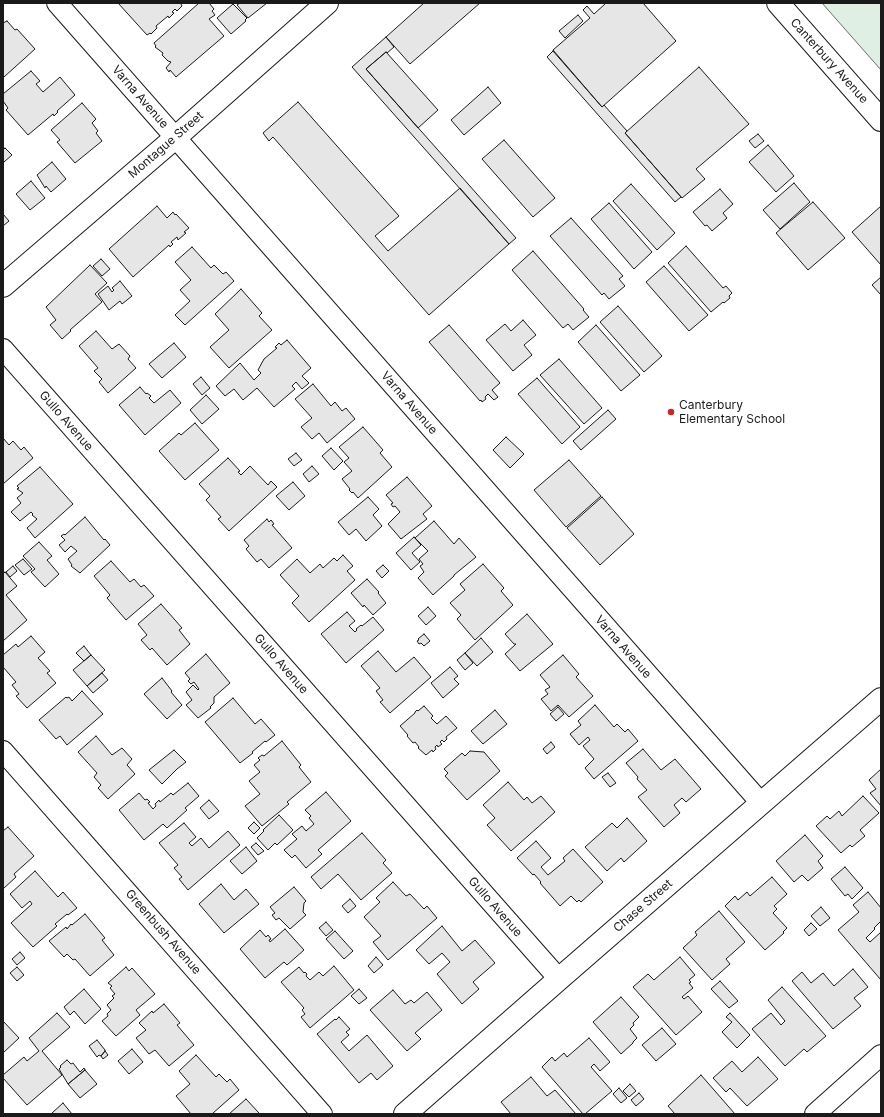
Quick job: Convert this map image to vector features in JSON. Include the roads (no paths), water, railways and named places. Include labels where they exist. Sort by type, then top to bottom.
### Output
[{"type":"street","name":"Varna Avenue","points":[[57,3],[762,803]]},
{"type":"street","name":"Montague Street","points":[[3,286],[175,138],[327,3]]},
{"type":"street","name":"Canterbury Avenue","points":[[778,3],[881,120]]},
{"type":"street","name":"Gullo Avenue","points":[[3,350],[559,978]]},
{"type":"street","name":"Chase Street","points":[[405,1114],[559,978],[881,700]]},
{"type":"street","name":"Greenbush Avenue","points":[[3,751],[322,1114]]},
{"type":"street","points":[[815,1114],[881,1055]]},
{"type":"place","name":"Canterbury Elementary School","points":[[671,412]]}]
